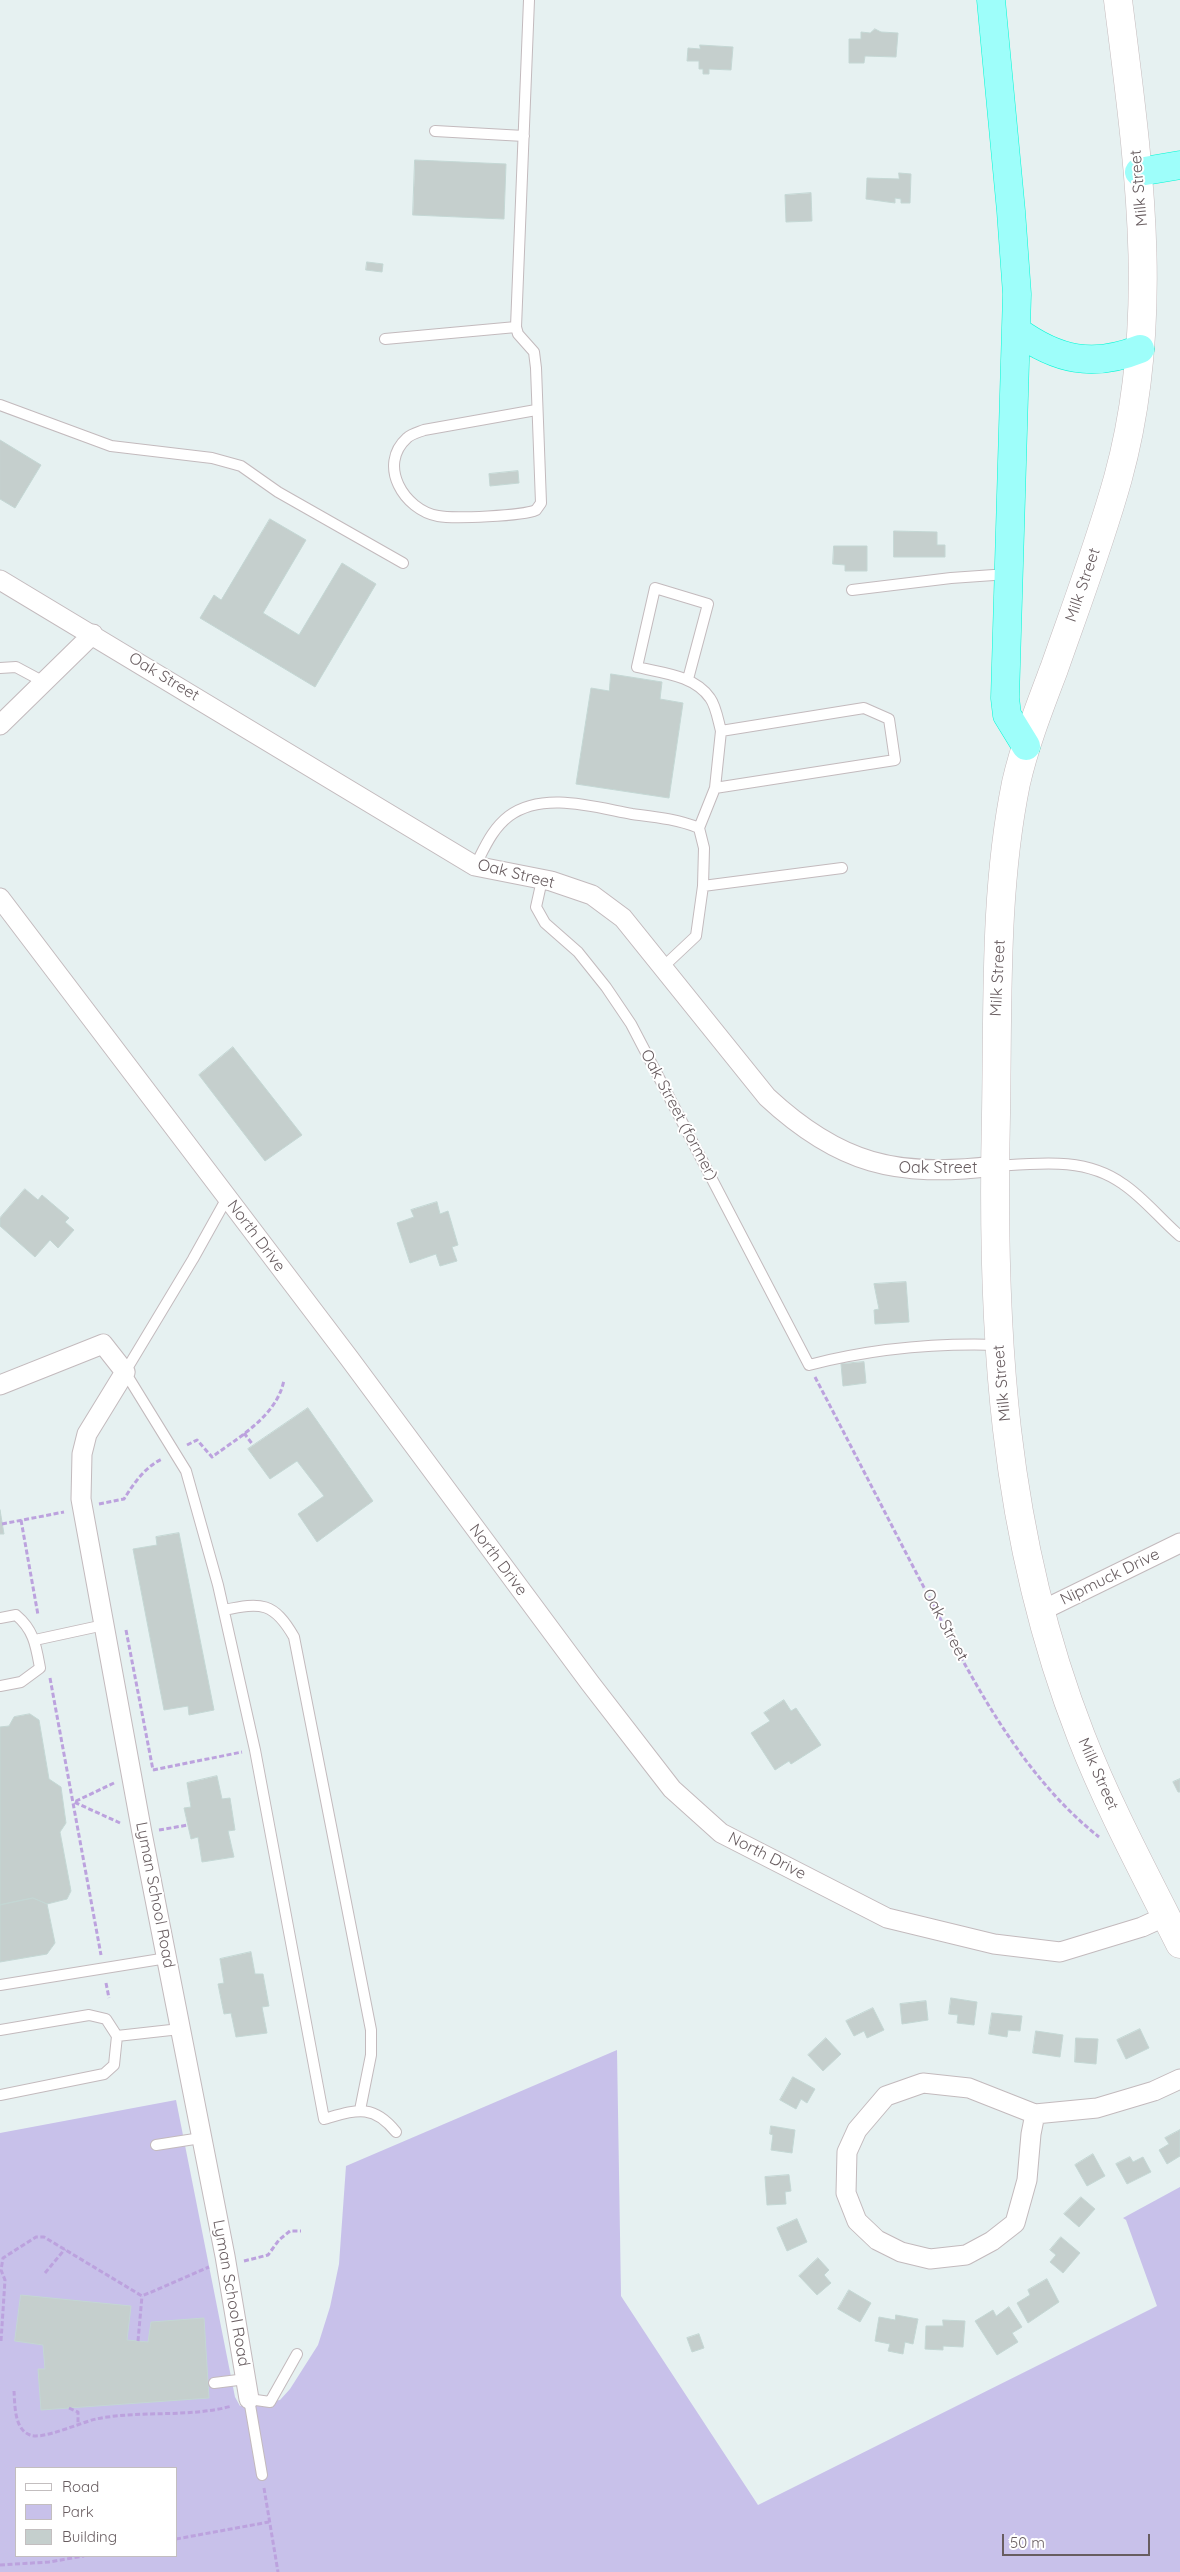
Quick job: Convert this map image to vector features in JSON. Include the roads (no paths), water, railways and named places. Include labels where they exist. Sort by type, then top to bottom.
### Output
[{"type":"highway","points":[[991,0],[1012,211],[1017,331],[1005,698],[1008,715],[1026,746]]},
{"type":"highway","points":[[1139,172],[1180,164]]},
{"type":"highway","points":[[1017,331],[1042,347],[1064,356],[1081,360],[1112,358],[1140,349]]},
{"type":"main road","name":"Milk Street","points":[[1118,0],[1139,172],[1144,282],[1140,349],[1128,436],[1118,477],[1092,560],[1026,746],[1011,811],[1004,884],[996,1018],[994,1166],[998,1345],[1011,1476],[1041,1610],[1081,1736],[1127,1842],[1180,1944]]},
{"type":"street","name":"Oak Street","points":[[0,580],[93,634],[475,866],[542,880],[592,895],[623,918],[767,1097],[792,1120],[821,1140],[852,1156],[890,1168],[965,1170],[994,1166]]},
{"type":"street","points":[[0,724],[93,634]]},
{"type":"street","name":"North Drive","points":[[0,898],[672,1789],[721,1833],[887,1918],[994,1944],[1060,1952],[1142,1927],[1166,1916]]},
{"type":"street","points":[[0,1385],[103,1344],[125,1372]]},
{"type":"street","name":"Lyman School Road","points":[[125,1372],[87,1434],[81,1477],[83,1508],[246,2379],[242,2402]]},
{"type":"street","name":"Nipmuck Drive","points":[[1041,1610],[1180,1543]]},
{"type":"street","points":[[1035,2114],[1030,2134],[1027,2180],[1015,2223],[992,2241],[966,2255],[930,2259],[893,2248],[877,2240],[857,2221],[846,2193],[847,2152],[857,2130],[886,2096],[923,2083],[969,2088],[1035,2114],[1097,2108],[1154,2091],[1180,2079]]},
{"type":"lane","points":[[529,0],[516,326],[518,334],[534,352],[541,503],[536,510],[520,515],[438,516],[421,510],[406,499],[397,485],[394,468],[396,454],[407,438],[424,430],[536,410]]},
{"type":"lane","points":[[435,130],[524,136]]},
{"type":"lane","points":[[385,339],[516,326]]},
{"type":"lane","points":[[0,406],[111,446],[212,458],[241,466],[278,492],[403,563]]},
{"type":"lane","points":[[852,590],[951,578],[1009,574]]},
{"type":"lane","points":[[663,967],[696,936],[703,886],[704,848],[699,828],[715,788],[721,731],[711,699],[701,688],[688,679],[637,666],[655,588],[708,604],[688,679]]},
{"type":"lane","points":[[0,668],[16,667],[44,682]]},
{"type":"lane","points":[[715,788],[895,760],[889,720],[864,708],[721,731]]},
{"type":"lane","points":[[475,866],[494,830],[510,815],[528,806],[553,803],[580,805],[667,818],[699,828]]},
{"type":"lane","points":[[703,886],[842,868]]},
{"type":"lane","name":"Oak Street (former)","points":[[542,880],[536,907],[545,923],[578,952],[606,987],[631,1024],[810,1365],[880,1351],[969,1344],[998,1345]]},
{"type":"lane","points":[[994,1166],[1031,1163],[1077,1164],[1093,1168],[1125,1184],[1180,1236]]},
{"type":"lane","points":[[227,1198],[193,1259],[125,1372],[186,1471],[224,1610],[255,1750],[324,2119],[360,2110],[384,2117],[396,2132]]},
{"type":"lane","points":[[224,1610],[248,1605],[266,1605],[283,1618],[294,1637],[371,2030],[371,2055],[360,2110]]},
{"type":"lane","points":[[0,1618],[16,1615],[39,1639],[40,1668],[21,1682],[0,1686]]},
{"type":"lane","points":[[39,1639],[104,1625]]},
{"type":"lane","points":[[0,1985],[167,1958]]},
{"type":"lane","points":[[0,2030],[89,2015],[106,2019],[117,2036],[114,2065],[104,2074],[0,2094]]},
{"type":"lane","points":[[117,2036],[180,2029]]},
{"type":"lane","points":[[156,2145],[201,2138]]},
{"type":"lane","points":[[242,2402],[270,2402],[297,2354]]},
{"type":"lane","points":[[214,2383],[246,2379]]},
{"type":"lane","name":"Lyman School Road","points":[[242,2402],[262,2475]]}]
